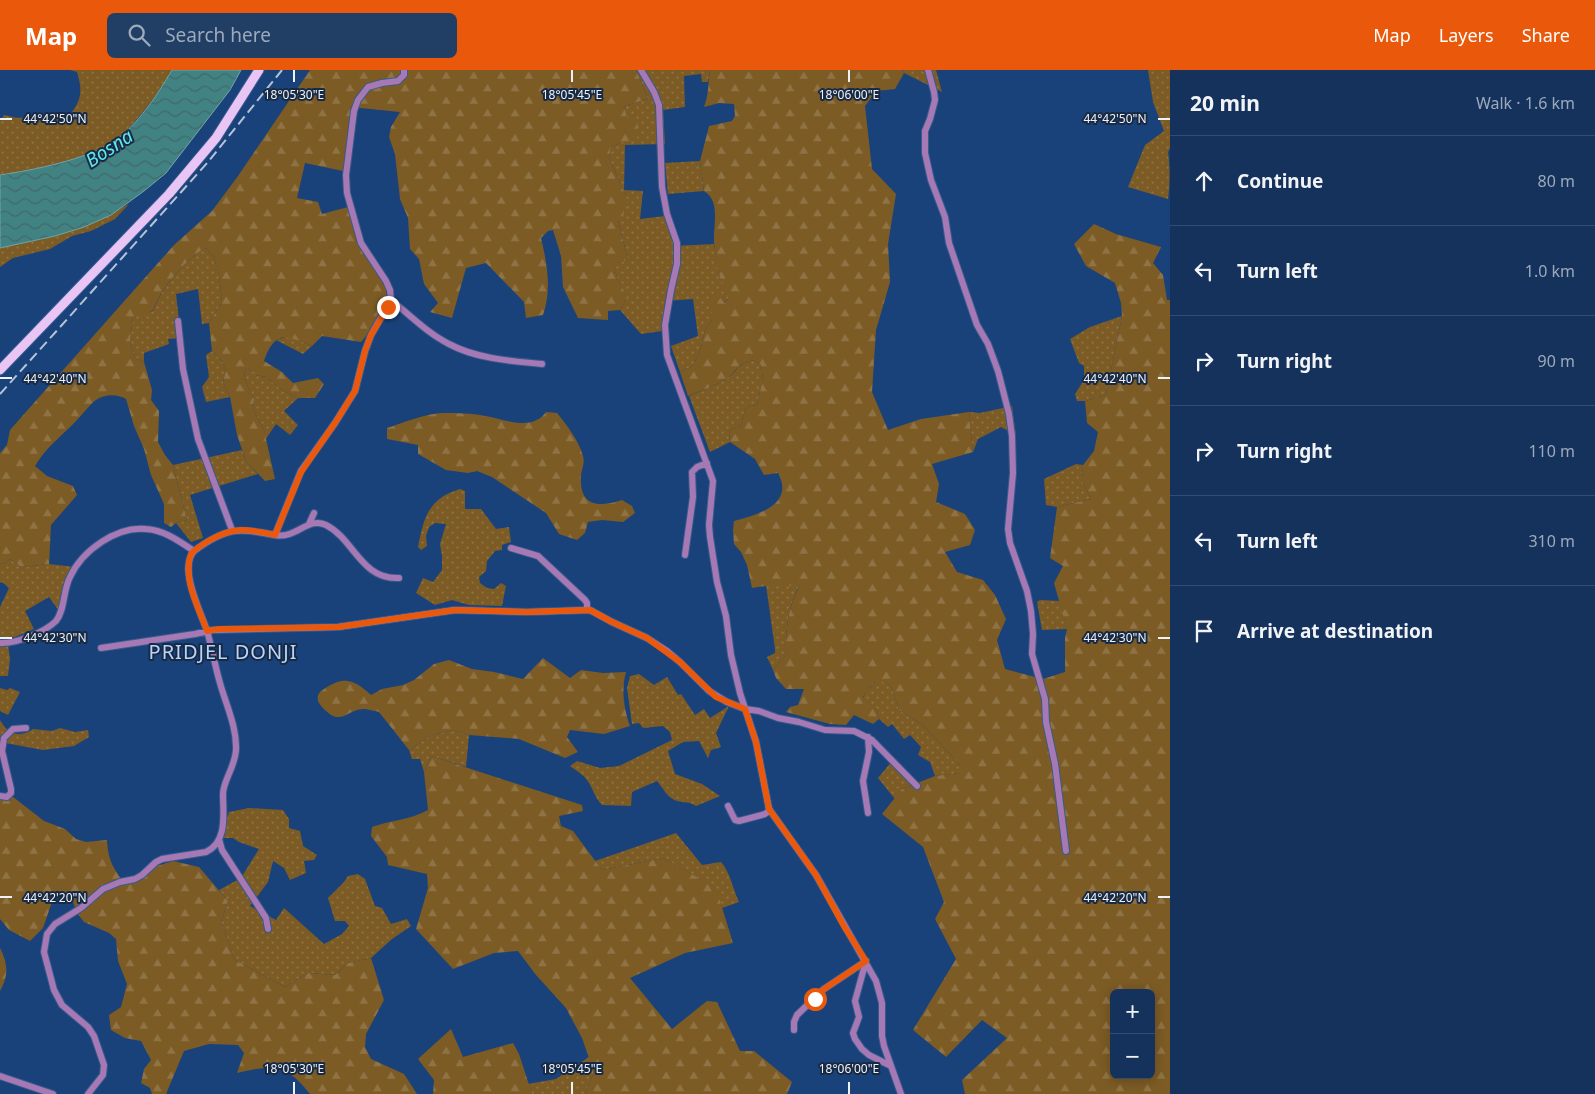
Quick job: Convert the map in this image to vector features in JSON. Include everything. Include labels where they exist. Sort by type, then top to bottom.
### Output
[{"type":"main road","points":[[0,370],[169,194],[216,138],[259,70]]},
{"type":"street","points":[[275,535],[301,472],[355,391],[371,335],[391,300],[390,290],[386,282],[360,243],[347,193],[346,175],[354,111],[358,100],[368,87],[398,81],[404,75],[404,70]]},
{"type":"street","points":[[641,70],[659,104],[662,187],[667,214],[677,243],[677,264],[670,290],[665,325],[668,355],[713,481],[710,538],[717,582],[726,616],[734,667],[756,742],[766,799],[770,810],[816,875],[876,981],[882,1003],[882,1036],[901,1094]]},
{"type":"street","points":[[928,70],[935,100],[925,131],[925,153],[931,180],[945,217],[949,243],[977,325],[988,344],[998,372],[1009,414],[1012,436],[1013,473],[1008,529],[1010,543],[1027,591],[1031,611],[1033,628],[1032,654],[1044,699],[1046,722],[1056,764],[1066,850]]},
{"type":"street","points":[[391,300],[429,331],[461,350],[491,357],[542,364]]},
{"type":"street","points":[[178,321],[183,369],[198,439],[232,530]]},
{"type":"street","points":[[685,555],[693,497],[692,472],[697,467],[708,463]]},
{"type":"street","points":[[308,524],[314,513]]},
{"type":"street","points":[[88,1094],[104,1075],[104,1066],[94,1036],[88,1027],[62,1005],[54,990],[44,952],[47,934],[55,924],[72,914],[110,885],[135,879],[162,859],[206,852],[212,849],[219,839],[225,817],[224,790],[234,762],[236,739],[207,631],[189,576],[190,558],[194,551],[232,530],[250,530],[284,536],[292,534],[308,524],[320,523],[329,527],[376,574],[399,578]]},
{"type":"street","points":[[0,643],[31,636],[55,621],[61,611],[69,578],[76,567],[92,549],[114,536],[126,531],[146,528],[173,537],[194,551]]},
{"type":"street","points":[[511,548],[538,556],[587,603],[587,609]]},
{"type":"street","points":[[101,648],[219,629],[338,627],[446,610],[527,612],[587,609],[647,638],[680,662],[716,697],[745,709],[759,711],[778,718],[828,730],[844,729],[854,731],[868,737],[916,786]]},
{"type":"street","points":[[0,796],[7,798],[11,789],[2,751],[4,738],[13,729],[26,728]]},
{"type":"street","points":[[868,737],[869,752],[863,782],[868,813]]},
{"type":"street","points":[[728,806],[732,817],[739,821],[765,814],[770,810]]},
{"type":"street","points":[[219,839],[227,857],[266,918],[268,929]]},
{"type":"street","points":[[794,1030],[794,1022],[797,1015],[824,989],[866,961]]},
{"type":"street","points":[[866,961],[855,1001],[858,1017],[854,1033],[855,1039],[862,1050],[891,1066]]},
{"type":"street","points":[[0,1076],[53,1094]]},
{"type":"green space","points":[[70,70],[172,70],[138,118],[114,141],[89,154],[74,159],[0,175],[0,121],[4,115],[17,118],[31,117],[66,120],[75,108],[80,93],[77,72]]},
{"type":"green space","points":[[310,70],[636,70],[648,99],[624,106],[627,117],[638,120],[637,140],[620,143],[611,147],[609,158],[626,196],[623,218],[618,220],[628,260],[614,264],[617,278],[625,295],[620,310],[608,311],[608,320],[578,318],[563,287],[561,256],[553,230],[548,231],[541,238],[547,267],[548,286],[543,315],[526,318],[524,302],[486,263],[466,268],[452,318],[430,312],[438,303],[424,284],[419,259],[410,249],[408,218],[400,199],[395,154],[389,137],[391,127],[400,112],[351,107],[343,171],[305,163],[297,198],[318,202],[322,214],[348,207],[359,245],[386,288],[387,301],[361,342],[322,336],[312,346],[288,338],[282,338],[272,344],[264,361],[282,372],[293,383],[318,378],[324,384],[315,398],[298,398],[282,390],[266,377],[256,375],[248,368],[245,370],[244,378],[254,399],[253,409],[264,430],[275,479],[265,481],[246,461],[237,435],[230,397],[223,382],[226,370],[222,361],[212,351],[209,323],[222,302],[219,275],[214,257],[206,248],[190,259],[175,275],[161,293],[153,310],[144,316],[133,317],[130,342],[134,357],[144,362],[152,390],[151,400],[159,411],[158,442],[173,465],[187,520],[176,523],[171,527],[164,523],[164,504],[151,475],[126,399],[107,396],[91,404],[49,447],[35,466],[47,476],[73,486],[77,495],[51,525],[49,564],[21,567],[10,559],[6,563],[0,564],[0,453],[7,445],[10,430],[174,245],[212,211]]},
{"type":"green space","points":[[636,70],[710,70],[708,82],[702,82],[701,74],[684,76],[685,107],[663,110],[665,144],[625,145],[624,190],[643,191],[640,219],[665,216],[674,246],[714,244],[719,275],[728,291],[728,299],[712,312],[712,320],[705,330],[701,348],[693,366],[680,372],[671,346],[698,336],[693,299],[665,301],[662,331],[641,334],[620,310],[625,295],[613,264],[628,260],[618,220],[626,196],[609,158],[611,147],[620,143],[627,117],[624,106],[648,99]]},
{"type":"green space","points":[[710,70],[903,70],[904,73],[895,89],[876,91],[865,106],[872,169],[896,194],[888,244],[890,282],[876,330],[872,392],[888,430],[921,419],[969,412],[973,452],[932,464],[939,484],[936,502],[965,514],[975,530],[970,545],[945,552],[957,572],[983,580],[995,595],[1006,619],[997,640],[1005,669],[1043,679],[1065,672],[1065,638],[1067,629],[1054,583],[1063,566],[1050,558],[1057,507],[1091,499],[1082,481],[1083,465],[1094,451],[1098,432],[1087,423],[1085,401],[1106,395],[1122,316],[1121,303],[1115,283],[1086,266],[1074,244],[1094,224],[1116,234],[1161,247],[1153,263],[1163,275],[1167,300],[1170,300],[1170,1094],[965,1094],[962,1080],[1007,1038],[982,1020],[946,1057],[913,1030],[956,959],[935,919],[944,902],[923,847],[882,814],[902,789],[935,776],[960,773],[960,765],[923,725],[899,710],[892,688],[887,682],[872,686],[867,690],[863,698],[877,710],[879,719],[873,724],[854,715],[846,725],[830,724],[786,712],[790,707],[798,705],[804,689],[786,689],[776,678],[773,670],[786,655],[788,620],[799,587],[776,585],[752,588],[747,565],[741,552],[734,544],[734,521],[763,511],[778,500],[782,493],[782,484],[778,473],[764,475],[755,459],[730,442],[729,431],[741,425],[746,407],[757,405],[763,378],[761,365],[754,360],[743,364],[723,380],[688,396],[680,372],[693,366],[701,348],[705,330],[712,320],[712,312],[707,300],[717,293],[724,303],[728,299],[717,266],[714,242],[715,214],[713,201],[704,191],[700,161],[709,126],[732,121],[735,116],[734,104],[719,103],[704,107],[708,93]]},
{"type":"green space","points":[[903,70],[936,70],[942,92],[904,73]]},
{"type":"green space","points":[[1148,70],[1170,70],[1170,148],[1168,152],[1170,176],[1168,199],[1128,187],[1145,145],[1164,131],[1153,102]]},
{"type":"green space","points":[[700,161],[704,191],[668,194],[665,163]]},
{"type":"green space","points":[[129,204],[115,219],[91,231],[72,236],[50,249],[13,258],[0,267],[0,248],[55,236],[84,227]]},
{"type":"green space","points":[[206,248],[214,257],[219,275],[222,302],[209,323],[202,324],[198,289],[176,294],[181,338],[168,339],[169,344],[144,353],[144,362],[134,357],[130,342],[133,317],[153,311],[161,294],[175,275],[190,259]]},
{"type":"green space","points":[[1122,316],[1106,395],[1085,401],[1077,401],[1075,394],[1084,380],[1084,366],[1079,363],[1070,339],[1090,327]]},
{"type":"green space","points":[[289,336],[312,346],[303,354],[276,340]]},
{"type":"green space","points":[[212,351],[222,361],[226,370],[223,382],[230,397],[206,402],[202,387],[209,377],[206,355]]},
{"type":"green space","points":[[754,360],[761,365],[763,378],[757,405],[746,407],[741,425],[729,431],[730,442],[710,452],[689,396],[719,383],[741,365]]},
{"type":"green space","points":[[248,368],[256,375],[266,377],[282,390],[298,398],[284,411],[298,425],[290,435],[276,424],[265,440],[264,430],[253,409],[254,399],[244,378],[245,370]]},
{"type":"green space","points":[[1012,406],[1016,435],[1001,427],[978,439],[973,452],[969,412],[980,413]]},
{"type":"green space","points":[[546,412],[557,413],[579,445],[584,458],[581,485],[587,499],[598,504],[622,500],[632,506],[635,513],[623,522],[602,520],[588,522],[585,533],[577,540],[559,534],[546,513],[492,477],[477,471],[468,473],[446,470],[418,454],[418,445],[387,439],[387,428],[436,413],[475,414],[517,423],[526,423],[540,418]]},
{"type":"green space","points":[[242,450],[246,461],[258,474],[190,495],[203,538],[191,542],[176,523],[187,520],[173,465]]},
{"type":"green space","points":[[1076,464],[1083,465],[1082,481],[1091,499],[1057,507],[1046,505],[1044,479]]},
{"type":"green space","points":[[460,489],[465,491],[465,509],[481,509],[496,529],[509,527],[511,542],[502,545],[502,550],[495,551],[487,561],[486,571],[479,577],[480,583],[487,588],[494,589],[501,583],[506,586],[502,606],[469,605],[452,600],[435,605],[416,593],[423,578],[433,582],[442,570],[440,544],[446,524],[435,523],[429,527],[426,536],[427,546],[421,550],[418,547],[425,518],[429,510],[441,498]]},
{"type":"green space","points":[[10,559],[21,567],[49,564],[75,567],[59,611],[49,597],[25,611],[34,629],[15,637],[7,638],[10,659],[8,676],[0,676],[0,607],[9,588],[2,582],[0,583],[0,564],[6,563]]},
{"type":"green space","points":[[783,584],[799,586],[788,620],[786,655],[773,670],[767,657],[775,653],[775,649],[766,585]]},
{"type":"green space","points":[[1040,600],[1060,601],[1067,629],[1042,630],[1037,602]]},
{"type":"green space","points":[[543,658],[570,678],[581,670],[603,673],[626,672],[624,699],[630,726],[604,734],[570,730],[567,737],[578,752],[565,758],[519,739],[469,735],[454,730],[431,735],[409,750],[379,712],[363,709],[344,716],[335,717],[325,710],[318,701],[318,695],[321,691],[338,682],[349,681],[371,695],[382,689],[403,685],[414,680],[434,664],[449,660],[472,669],[523,679]]},
{"type":"green space","points":[[639,674],[654,685],[667,677],[678,695],[681,694],[695,715],[704,709],[710,718],[729,706],[716,733],[721,747],[711,750],[708,758],[699,741],[683,742],[668,751],[675,774],[702,784],[720,796],[696,806],[674,800],[657,781],[632,792],[631,806],[602,805],[587,780],[570,766],[577,761],[600,768],[619,766],[672,740],[670,732],[663,726],[643,728],[639,723],[632,724],[627,688],[630,676]]},
{"type":"green space","points":[[877,682],[887,682],[892,688],[899,710],[923,725],[960,765],[961,773],[935,776],[930,762],[918,755],[921,747],[910,735],[904,739],[892,724],[888,727],[879,719],[877,710],[863,699],[866,690]]},
{"type":"green space","points":[[0,688],[7,690],[10,688],[20,692],[8,715],[0,711]]},
{"type":"green space","points":[[0,720],[6,728],[18,734],[23,734],[33,729],[52,731],[60,728],[75,732],[88,730],[89,737],[74,746],[43,750],[0,742]]},
{"type":"green space","points":[[454,730],[469,735],[466,767],[431,756],[424,772],[420,759],[412,759],[409,750],[431,735]]},
{"type":"green space","points":[[431,756],[582,805],[583,811],[559,816],[561,826],[573,831],[602,870],[663,858],[716,888],[733,943],[685,953],[630,978],[672,1029],[707,1001],[717,1002],[740,1051],[754,1051],[792,1082],[787,1094],[585,1094],[594,1072],[582,1038],[566,1008],[536,975],[518,951],[494,953],[453,969],[416,929],[428,888],[427,874],[388,865],[387,857],[371,836],[372,827],[414,816],[428,810],[424,772]]},
{"type":"green space","points":[[893,760],[917,783],[902,789],[895,799],[878,778]]},
{"type":"green space","points":[[8,793],[44,821],[65,829],[76,839],[86,842],[107,840],[112,864],[125,884],[141,871],[173,861],[199,867],[228,901],[221,922],[235,960],[285,987],[308,973],[335,975],[348,963],[371,958],[384,1000],[366,1034],[365,1047],[371,1059],[404,1074],[417,1094],[310,1094],[293,1076],[277,1068],[260,1068],[237,1073],[244,1053],[238,1045],[209,1044],[184,1051],[166,1094],[152,1094],[150,1088],[141,1083],[144,1069],[151,1060],[141,1041],[125,1038],[111,1030],[109,1015],[121,1007],[127,984],[118,961],[116,939],[109,933],[84,922],[77,913],[70,893],[53,899],[43,928],[30,941],[9,930],[0,919],[0,794]]},
{"type":"green space","points":[[249,808],[283,810],[289,819],[289,828],[300,831],[303,846],[317,855],[314,860],[304,861],[306,873],[290,880],[284,868],[273,861],[268,882],[250,906],[276,920],[284,908],[324,944],[342,934],[349,926],[345,921],[335,921],[328,898],[348,876],[358,874],[365,879],[375,906],[382,908],[391,924],[407,919],[411,926],[392,939],[371,958],[348,963],[335,975],[308,973],[285,987],[235,960],[221,922],[228,901],[219,890],[241,878],[259,849],[233,838],[221,838],[229,812]]},
{"type":"green space","points":[[676,833],[702,865],[721,862],[729,876],[739,902],[722,908],[715,888],[663,858],[602,870],[595,861]]},
{"type":"green space","points":[[0,948],[5,959],[6,975],[0,991]]},
{"type":"green space","points":[[451,1029],[463,1057],[513,1043],[519,1054],[532,1094],[433,1094],[434,1080],[418,1059]]},
{"type":"green space","points":[[589,1057],[594,1072],[585,1094],[532,1094],[528,1084],[556,1079]]},
{"type":"water","name":"Bosna","points":[[172,70],[241,70],[230,90],[166,173],[144,191],[111,215],[84,227],[55,236],[0,248],[0,175],[74,159],[89,154],[114,141],[123,135],[139,118],[154,99]]},
{"type":"railway","points":[[0,394],[208,162],[282,70]]},
{"type":"district","name":"PRIDJEL DONJI","points":[[223,651]]},
{"type":"route","points":[[388,307],[371,335],[355,391],[301,472],[275,535],[250,530],[232,530],[206,542],[191,554],[189,576],[207,631],[219,629],[308,629],[352,626],[446,610],[549,612],[584,609],[596,612],[612,622],[647,638],[680,662],[716,697],[745,709],[756,742],[769,809],[806,859],[866,961],[824,989],[815,999]]}]
